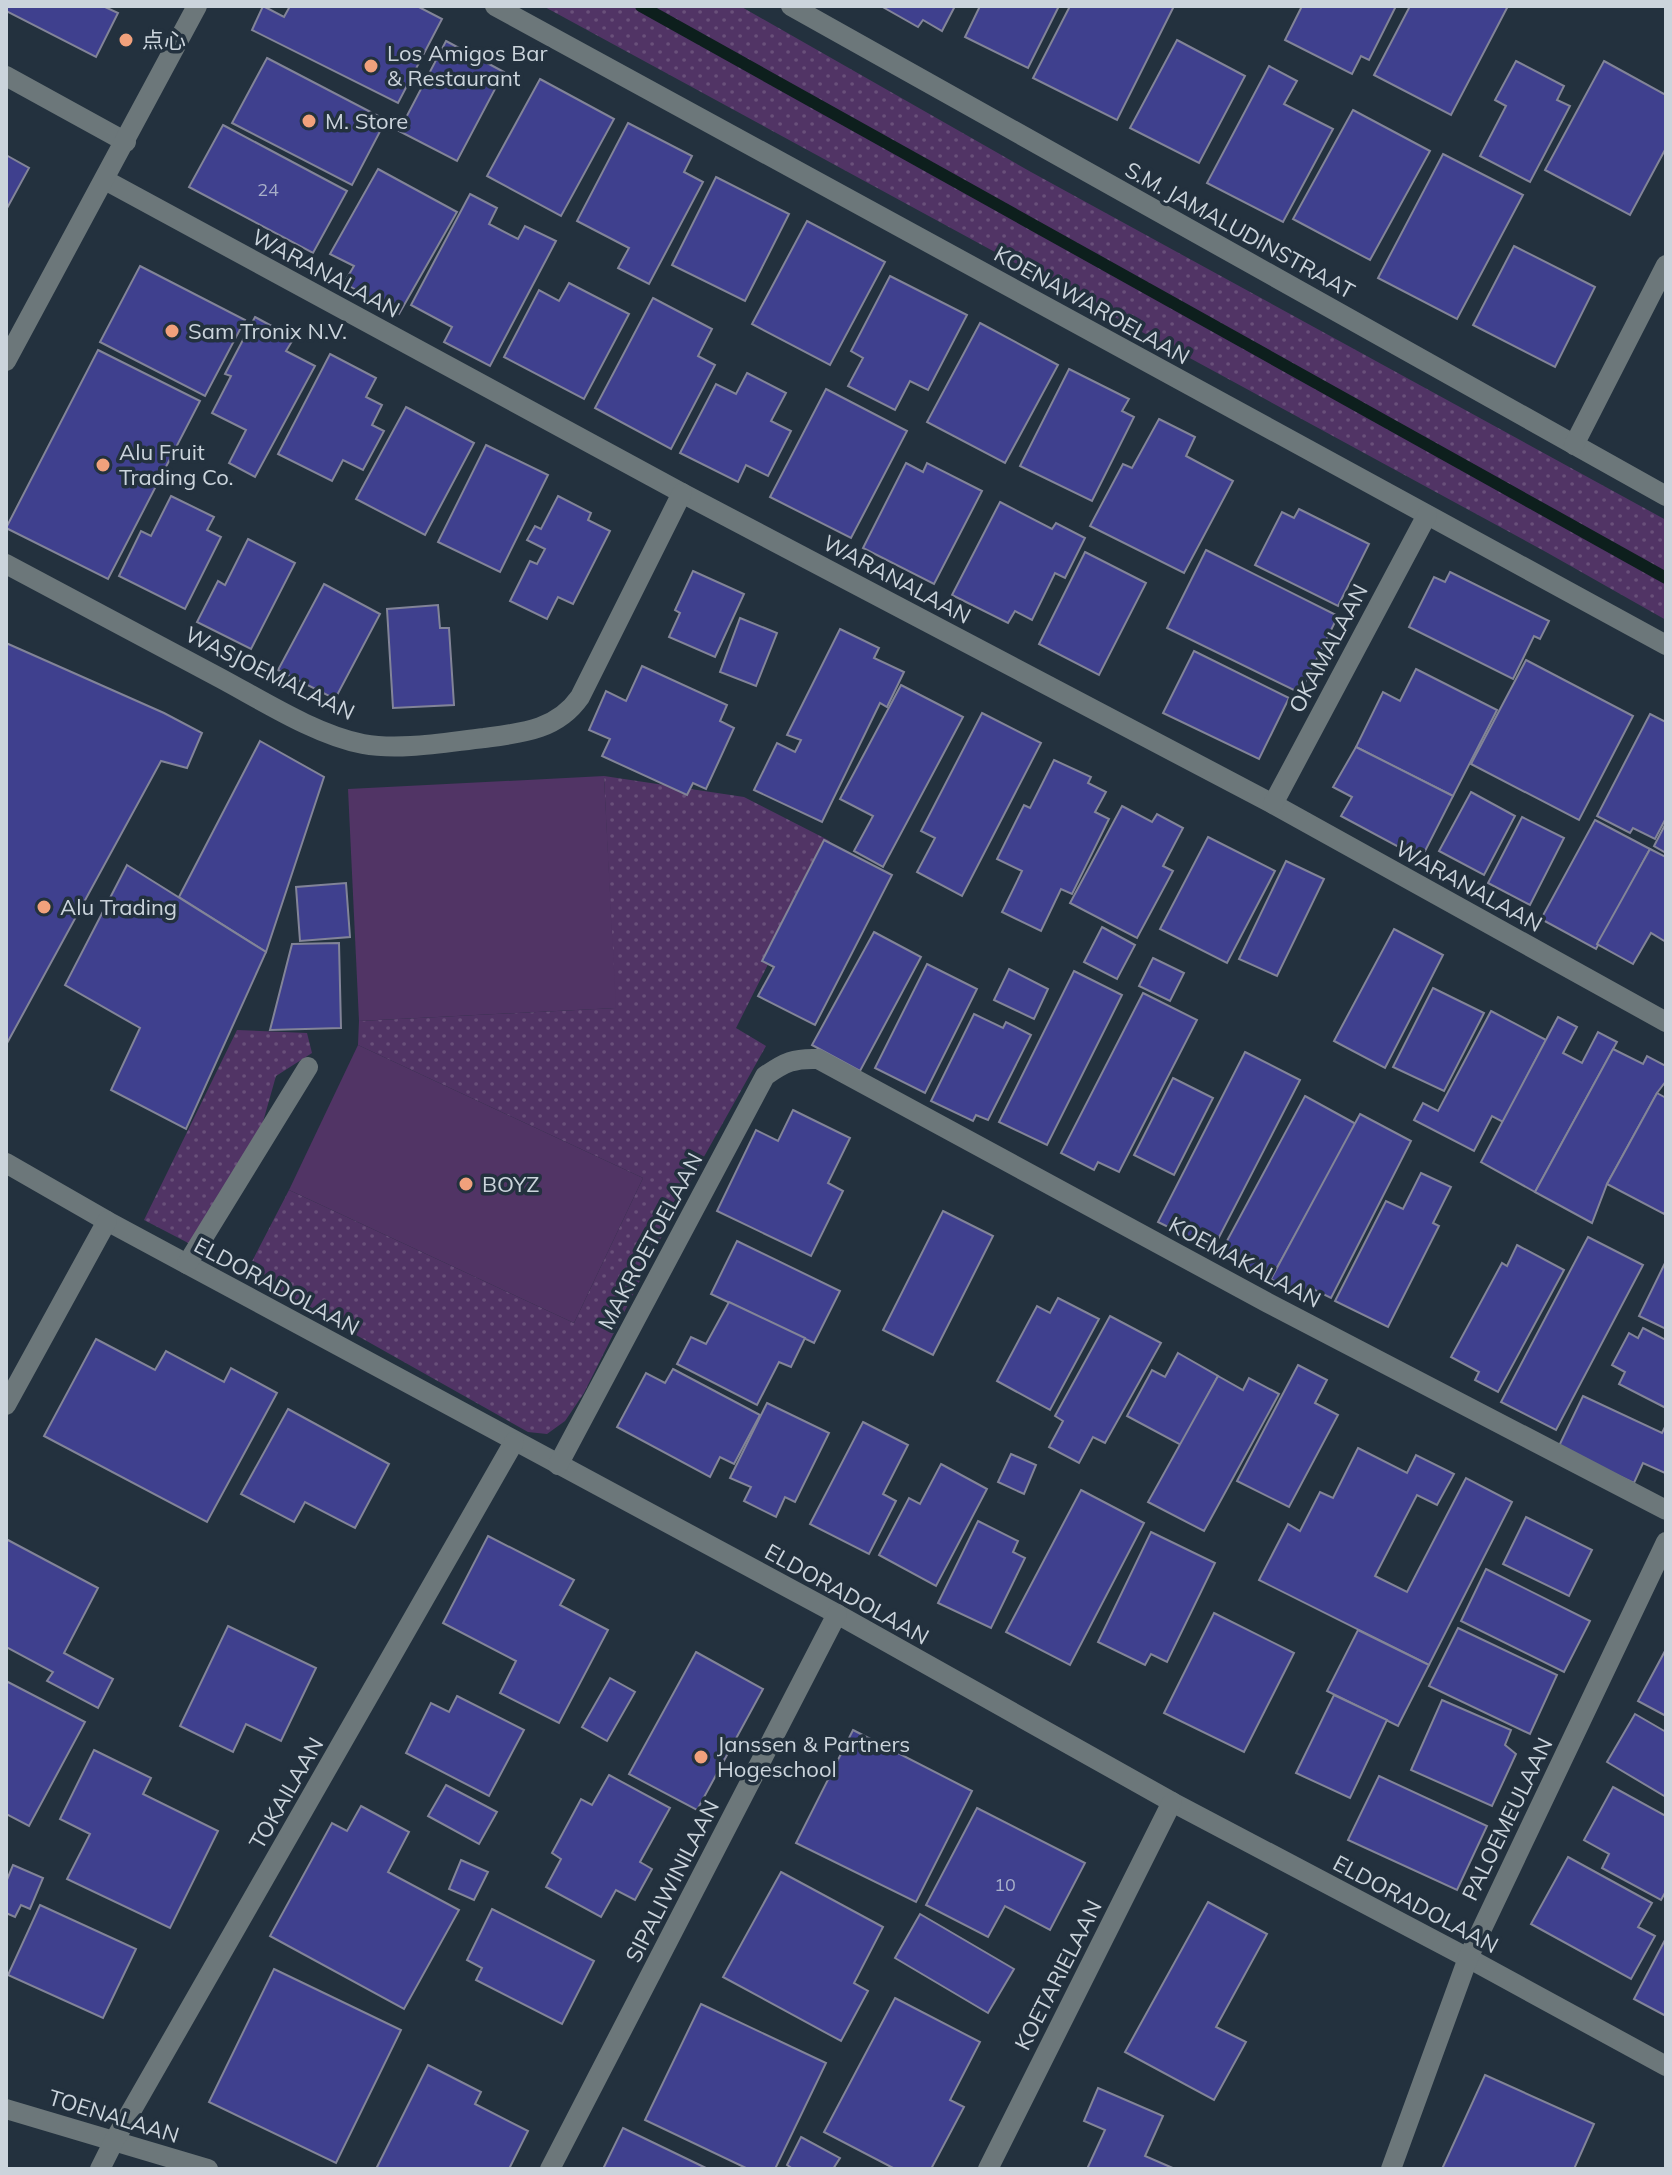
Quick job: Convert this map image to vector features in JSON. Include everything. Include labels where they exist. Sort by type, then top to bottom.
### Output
[{"type":"street","points":[[6,361],[197,6]]},
{"type":"street","name":"KOENAWAROELAAN","points":[[495,6],[1666,645]]},
{"type":"street","name":"S.M. JAMALUDINSTRAAT","points":[[791,6],[1666,496]]},
{"type":"street","points":[[6,76],[126,142]]},
{"type":"street","name":"WARANALAAN","points":[[105,180],[682,493],[1273,804],[1666,1022]]},
{"type":"street","points":[[1574,445],[1666,265]]},
{"type":"street","name":"WASJOEMALAAN","points":[[6,564],[287,714],[336,736],[382,746],[450,742],[532,730],[558,720],[572,708],[682,493]]},
{"type":"street","name":"OKAMALAAN","points":[[1273,804],[1427,515]]},
{"type":"street","name":"MAKROETOELAAN","points":[[558,1465],[765,1076],[784,1063],[802,1058]]},
{"type":"street","name":"KOEMAKALAAN","points":[[802,1058],[818,1059],[1268,1303],[1666,1510]]},
{"type":"street","points":[[187,1264],[308,1067]]},
{"type":"street","name":"ELDORADOLAAN","points":[[6,1163],[514,1442],[837,1614],[1172,1802],[1666,2066]]},
{"type":"street","points":[[6,1405],[107,1221]]},
{"type":"street","name":"TOKAILAAN","points":[[100,2169],[514,1442]]},
{"type":"street","name":"PALOEMEULAAN","points":[[1391,2169],[1468,1958],[1666,1542]]},
{"type":"street","name":"SIPALIWINILAAN","points":[[550,2169],[837,1614]]},
{"type":"street","name":"KOETARIELAAN","points":[[988,2169],[1172,1802]]},
{"type":"street","name":"TOENALAAN","points":[[6,2109],[208,2169]]},
{"type":"shaded area","points":[[543,6],[740,6],[1031,172],[1666,520],[1666,620],[1546,552]]},
{"type":"shaded area","points":[[604,776],[744,797],[830,841],[736,1028],[766,1046],[682,1196],[584,1393],[565,1421],[547,1434],[528,1432],[246,1273],[289,1190],[574,1323],[643,1178],[358,1045],[359,1021],[615,1008]]},
{"type":"shaded area","points":[[604,776],[616,1008],[359,1021],[348,789]]},
{"type":"shaded area","points":[[237,1030],[307,1033],[312,1053],[276,1076],[253,1157],[194,1246],[144,1220]]},
{"type":"shaded area","name":"BOYZ","points":[[358,1045],[643,1178],[574,1323],[289,1190]]},
{"type":"building","points":[[6,6],[103,6],[118,13],[96,57],[6,11]]},
{"type":"building","name":"Los Amigos Bar & Restaurant","points":[[263,6],[284,17],[290,6],[417,6],[442,19],[398,103],[252,30]]},
{"type":"building","points":[[881,6],[955,6],[942,31],[923,20],[918,27]]},
{"type":"building","points":[[980,6],[1059,6],[1028,68],[965,37]]},
{"type":"building","points":[[1070,6],[1174,6],[1117,120],[1033,78]]},
{"type":"building","points":[[1302,6],[1396,6],[1369,60],[1361,56],[1352,74],[1285,40]]},
{"type":"building","points":[[1410,6],[1508,6],[1451,115],[1374,75]]},
{"type":"building","points":[[1177,40],[1245,76],[1199,163],[1130,128]]},
{"type":"building","points":[[446,41],[504,72],[457,161],[399,131]]},
{"type":"building","name":"M. Store","points":[[267,58],[386,120],[352,185],[232,123]]},
{"type":"building","points":[[1516,61],[1564,86],[1557,100],[1570,106],[1530,182],[1480,156],[1506,106],[1495,100]]},
{"type":"building","points":[[1604,61],[1666,95],[1666,148],[1630,215],[1545,170]]},
{"type":"building","points":[[1269,66],[1297,81],[1284,104],[1333,129],[1283,222],[1207,183]]},
{"type":"building","points":[[540,79],[614,119],[561,216],[487,176]]},
{"type":"building","points":[[1353,110],[1430,151],[1370,260],[1293,219]]},
{"type":"building","points":[[628,123],[692,156],[684,172],[703,182],[649,284],[618,268],[629,248],[577,221]]},
{"type":"building","points":[[223,125],[347,191],[313,253],[189,187]]},
{"type":"building","points":[[1443,154],[1523,195],[1457,319],[1378,278]]},
{"type":"building","points":[[6,155],[29,168],[6,210]]},
{"type":"building","points":[[378,169],[457,212],[399,314],[344,283],[354,266],[330,254]]},
{"type":"building","points":[[716,177],[789,214],[745,301],[672,265]]},
{"type":"building","points":[[470,194],[497,208],[489,224],[518,239],[525,226],[556,241],[490,366],[444,342],[452,327],[411,305]]},
{"type":"building","points":[[807,221],[885,262],[830,365],[752,324]]},
{"type":"building","points":[[1514,246],[1595,287],[1555,367],[1473,325]]},
{"type":"building","name":"Sam Tronix N.V.","points":[[140,266],[245,320],[205,396],[100,342]]},
{"type":"building","points":[[890,276],[967,315],[928,390],[910,381],[895,410],[848,386],[863,358],[851,351]]},
{"type":"building","points":[[569,283],[629,314],[584,399],[504,357],[539,290],[559,301]]},
{"type":"building","points":[[653,298],[712,329],[698,356],[715,365],[671,449],[595,408]]},
{"type":"building","points":[[255,317],[294,338],[286,351],[315,366],[255,477],[229,463],[246,430],[212,413],[231,376],[225,374]]},
{"type":"building","points":[[980,323],[1058,365],[1005,463],[927,422]]},
{"type":"building","name":"Alu Fruit Trading Co.","points":[[98,350],[200,401],[108,579],[6,528]]},
{"type":"building","points":[[330,354],[376,378],[366,397],[382,405],[372,425],[384,431],[363,470],[343,460],[332,481],[278,454]]},
{"type":"building","points":[[1069,369],[1129,399],[1122,411],[1134,417],[1092,501],[1020,466]]},
{"type":"building","points":[[747,373],[786,393],[771,421],[791,431],[768,476],[746,465],[738,482],[680,453],[716,384],[736,394]]},
{"type":"building","points":[[826,389],[907,431],[851,538],[770,497]]},
{"type":"building","points":[[406,407],[474,443],[425,535],[356,499]]},
{"type":"building","points":[[1159,419],[1195,437],[1186,456],[1233,481],[1184,573],[1090,526],[1123,464],[1132,468]]},
{"type":"building","points":[[486,445],[548,475],[500,572],[438,542]]},
{"type":"building","points":[[906,463],[923,472],[927,463],[982,491],[934,584],[863,548]]},
{"type":"building","points":[[171,496],[214,517],[207,530],[221,537],[185,609],[119,576],[141,531],[151,536]]},
{"type":"building","points":[[558,496],[591,513],[588,520],[610,531],[573,604],[558,597],[547,619],[510,601],[530,561],[537,564],[545,549],[527,540],[535,526],[541,529]]},
{"type":"building","points":[[1000,502],[1052,529],[1056,523],[1085,538],[1065,578],[1055,573],[1032,620],[1015,611],[1008,623],[952,595]]},
{"type":"building","points":[[1299,509],[1369,544],[1338,606],[1255,565],[1282,512],[1294,518]]},
{"type":"building","points":[[248,539],[295,563],[251,649],[197,622],[218,581],[225,585]]},
{"type":"building","points":[[1206,550],[1338,616],[1300,693],[1167,628]]},
{"type":"building","points":[[1085,552],[1146,583],[1099,675],[1039,644]]},
{"type":"building","points":[[693,571],[744,594],[715,657],[669,637],[680,613],[675,610]]},
{"type":"building","points":[[1450,572],[1549,621],[1540,639],[1534,636],[1513,679],[1409,627],[1434,577],[1445,582]]},
{"type":"building","points":[[324,584],[380,614],[335,699],[278,670]]},
{"type":"building","points":[[438,605],[440,628],[449,628],[454,705],[393,708],[387,609]]},
{"type":"building","points":[[740,618],[777,633],[756,686],[720,672]]},
{"type":"building","points":[[840,629],[879,648],[874,658],[904,672],[887,707],[880,703],[822,822],[754,790],[777,743],[795,752],[801,740],[787,735]]},
{"type":"building","name":"Alu Trading","points":[[6,643],[202,733],[187,768],[161,761],[6,1045]]},
{"type":"building","points":[[1194,651],[1289,698],[1259,759],[1163,713]]},
{"type":"building","points":[[1526,660],[1633,716],[1579,820],[1471,764]]},
{"type":"building","points":[[642,666],[727,705],[720,721],[734,728],[706,789],[693,783],[687,795],[602,756],[610,739],[589,730],[606,691],[626,701]]},
{"type":"building","points":[[1416,669],[1497,710],[1453,796],[1356,747],[1383,692],[1400,701]]},
{"type":"building","points":[[901,685],[963,717],[883,867],[854,851],[873,816],[840,799]]},
{"type":"building","points":[[982,713],[1041,743],[962,896],[917,872],[935,838],[921,831]]},
{"type":"building","points":[[1650,714],[1666,722],[1666,818],[1655,839],[1633,828],[1630,833],[1597,816]]},
{"type":"building","points":[[260,741],[324,777],[266,952],[179,897]]},
{"type":"building","points":[[1356,747],[1453,796],[1421,859],[1341,816],[1352,797],[1333,787]]},
{"type":"building","points":[[1054,760],[1091,777],[1088,783],[1106,792],[1095,812],[1109,819],[1072,894],[1061,889],[1041,931],[1002,912],[1022,871],[997,859],[1024,805],[1030,808]]},
{"type":"building","points":[[1471,792],[1515,816],[1484,875],[1439,851]]},
{"type":"building","points":[[1122,806],[1152,822],[1157,814],[1183,828],[1163,866],[1173,871],[1137,938],[1070,903]]},
{"type":"building","points":[[1522,817],[1564,838],[1530,905],[1488,883]]},
{"type":"building","points":[[1595,820],[1650,849],[1596,949],[1541,919]]},
{"type":"building","points":[[1666,823],[1666,853],[1654,846]]},
{"type":"building","points":[[1208,837],[1275,871],[1227,963],[1160,929]]},
{"type":"building","points":[[824,840],[892,875],[815,1025],[758,996],[774,967],[762,961]]},
{"type":"building","points":[[1650,849],[1666,857],[1666,942],[1651,933],[1633,964],[1597,944]]},
{"type":"building","points":[[1286,861],[1324,879],[1277,976],[1239,959]]},
{"type":"building","points":[[127,865],[266,952],[186,1129],[111,1090],[140,1028],[65,985]]},
{"type":"building","points":[[346,883],[350,937],[300,941],[296,887]]},
{"type":"building","points":[[1102,927],[1135,945],[1117,979],[1084,962]]},
{"type":"building","points":[[1394,929],[1443,955],[1385,1068],[1334,1041]]},
{"type":"building","points":[[874,932],[921,957],[860,1071],[812,1045]]},
{"type":"building","points":[[339,943],[341,1028],[270,1030],[292,944]]},
{"type":"building","points":[[1153,958],[1184,973],[1170,1001],[1139,986]]},
{"type":"building","points":[[927,964],[977,989],[925,1093],[875,1068]]},
{"type":"building","points":[[1009,969],[1048,989],[1034,1019],[994,1000]]},
{"type":"building","points":[[1074,971],[1122,995],[1047,1145],[999,1122]]},
{"type":"building","points":[[1433,988],[1484,1013],[1444,1091],[1393,1067]]},
{"type":"building","points":[[1143,993],[1197,1020],[1119,1172],[1098,1162],[1094,1170],[1061,1153]]},
{"type":"building","points":[[1491,1011],[1546,1040],[1503,1122],[1492,1116],[1474,1151],[1414,1120],[1423,1103],[1438,1111]]},
{"type":"building","points":[[974,1014],[1003,1028],[1006,1022],[1031,1035],[988,1120],[976,1115],[973,1121],[931,1101]]},
{"type":"building","points":[[1558,1017],[1577,1027],[1563,1053],[1582,1063],[1598,1032],[1617,1042],[1535,1192],[1481,1162]]},
{"type":"building","points":[[1613,1049],[1643,1064],[1647,1056],[1666,1066],[1666,1081],[1607,1184],[1592,1223],[1535,1192]]},
{"type":"building","points":[[1245,1052],[1300,1080],[1213,1249],[1158,1222]]},
{"type":"building","points":[[1173,1078],[1213,1098],[1174,1175],[1134,1155]]},
{"type":"building","points":[[1657,1093],[1666,1098],[1664,1214],[1607,1184]]},
{"type":"building","points":[[1305,1096],[1356,1124],[1271,1279],[1221,1252]]},
{"type":"building","points":[[793,1110],[850,1138],[828,1183],[843,1191],[811,1256],[717,1211],[756,1130],[778,1141]]},
{"type":"building","points":[[1360,1114],[1411,1141],[1331,1298],[1311,1288],[1306,1299],[1271,1279]]},
{"type":"building","points":[[1421,1173],[1451,1187],[1433,1223],[1439,1226],[1388,1327],[1335,1301],[1386,1201],[1403,1209]]},
{"type":"building","points":[[943,1211],[993,1236],[933,1355],[883,1330]]},
{"type":"building","points":[[1588,1237],[1643,1265],[1556,1430],[1501,1402]]},
{"type":"building","points":[[737,1241],[840,1291],[814,1343],[711,1294]]},
{"type":"building","points":[[1517,1245],[1564,1270],[1498,1392],[1475,1380],[1479,1372],[1451,1357],[1502,1263],[1507,1266]]},
{"type":"building","points":[[1666,1261],[1666,1329],[1639,1316]]},
{"type":"building","points":[[1058,1298],[1099,1319],[1050,1410],[997,1381],[1037,1306],[1050,1313]]},
{"type":"building","points":[[729,1302],[805,1338],[791,1367],[779,1362],[757,1405],[677,1364],[691,1337],[706,1344]]},
{"type":"building","points":[[1110,1316],[1161,1343],[1105,1443],[1093,1437],[1079,1463],[1049,1447],[1063,1421],[1055,1416]]},
{"type":"building","points":[[1643,1328],[1666,1340],[1666,1408],[1619,1384],[1625,1372],[1612,1365],[1629,1333],[1638,1338]]},
{"type":"building","points":[[96,1339],[155,1370],[166,1351],[224,1382],[231,1368],[277,1393],[207,1522],[44,1436]]},
{"type":"building","points":[[1178,1353],[1218,1376],[1181,1445],[1127,1416],[1152,1370],[1165,1377]]},
{"type":"building","points":[[1298,1365],[1327,1380],[1315,1403],[1338,1415],[1289,1507],[1237,1481]]},
{"type":"building","points":[[673,1369],[760,1415],[734,1464],[720,1457],[710,1477],[617,1427],[646,1373],[665,1383]]},
{"type":"building","points":[[1218,1376],[1243,1390],[1249,1378],[1279,1394],[1204,1531],[1148,1502]]},
{"type":"building","points":[[1583,1396],[1662,1433],[1666,1425],[1665,1473],[1643,1463],[1634,1483],[1558,1448]]},
{"type":"building","points":[[767,1403],[829,1433],[795,1502],[785,1497],[776,1517],[744,1501],[751,1487],[730,1478]]},
{"type":"building","points":[[288,1409],[389,1464],[355,1528],[305,1502],[294,1522],[241,1494]]},
{"type":"building","points":[[863,1422],[908,1445],[883,1494],[896,1501],[869,1554],[810,1524]]},
{"type":"building","points":[[1358,1448],[1407,1473],[1416,1455],[1454,1474],[1437,1505],[1417,1495],[1375,1576],[1407,1592],[1466,1478],[1512,1502],[1429,1665],[1259,1580],[1288,1524],[1300,1531],[1320,1492],[1333,1498]]},
{"type":"building","points":[[1011,1454],[1036,1465],[1024,1494],[998,1482]]},
{"type":"building","points":[[941,1464],[987,1489],[936,1586],[879,1555],[909,1498],[920,1504]]},
{"type":"building","points":[[1081,1490],[1144,1523],[1070,1665],[1006,1632]]},
{"type":"building","points":[[1526,1517],[1592,1550],[1569,1596],[1503,1564]]},
{"type":"building","points":[[978,1521],[1018,1541],[1013,1552],[1025,1558],[991,1628],[938,1603]]},
{"type":"building","points":[[1151,1532],[1215,1563],[1167,1662],[1151,1654],[1145,1665],[1098,1642]]},
{"type":"building","points":[[488,1536],[574,1580],[560,1605],[608,1630],[559,1723],[500,1693],[516,1661],[443,1623]]},
{"type":"building","points":[[6,1539],[98,1588],[64,1653],[113,1679],[98,1708],[47,1681],[53,1672],[6,1647]]},
{"type":"building","points":[[1486,1569],[1590,1621],[1564,1672],[1461,1621]]},
{"type":"building","points":[[1214,1613],[1294,1653],[1244,1752],[1164,1713]]},
{"type":"building","points":[[228,1626],[316,1668],[281,1741],[246,1724],[233,1752],[180,1726]]},
{"type":"building","points":[[1458,1628],[1557,1675],[1530,1734],[1429,1686]]},
{"type":"building","points":[[1358,1630],[1429,1665],[1398,1726],[1327,1691]]},
{"type":"building","points":[[696,1652],[763,1689],[697,1810],[629,1774]]},
{"type":"building","points":[[1666,1652],[1666,1716],[1638,1701]]},
{"type":"building","points":[[610,1678],[635,1692],[607,1741],[582,1727]]},
{"type":"building","points":[[6,1681],[85,1722],[29,1826],[6,1814]]},
{"type":"building","points":[[1334,1695],[1387,1720],[1350,1798],[1296,1773]]},
{"type":"building","points":[[457,1696],[524,1730],[489,1796],[406,1753],[431,1703],[449,1712]]},
{"type":"building","points":[[1442,1700],[1511,1730],[1505,1745],[1516,1754],[1492,1806],[1411,1770]]},
{"type":"building","points":[[1635,1714],[1666,1732],[1666,1797],[1607,1762]]},
{"type":"building","points":[[853,1730],[972,1791],[916,1902],[796,1843]]},
{"type":"building","points":[[94,1750],[151,1778],[143,1794],[218,1831],[170,1928],[67,1879],[90,1834],[60,1819]]},
{"type":"building","points":[[609,1775],[670,1808],[640,1862],[652,1869],[635,1900],[616,1890],[601,1917],[546,1887],[561,1859],[552,1853],[581,1799],[592,1805]]},
{"type":"building","points":[[1379,1776],[1487,1826],[1457,1890],[1348,1840]]},
{"type":"building","points":[[446,1785],[497,1812],[479,1844],[428,1816]]},
{"type":"building","points":[[1613,1787],[1666,1816],[1666,1891],[1661,1900],[1602,1868],[1609,1854],[1584,1840]]},
{"type":"building","points":[[361,1806],[409,1832],[388,1872],[459,1910],[404,2009],[270,1936],[332,1823],[347,1831]]},
{"type":"building","points":[[977,1808],[1085,1863],[1050,1930],[1005,1906],[988,1937],[926,1905]]},
{"type":"building","points":[[1568,1857],[1652,1903],[1638,1927],[1655,1936],[1631,1979],[1531,1924]]},
{"type":"building","points":[[461,1860],[488,1872],[474,1900],[449,1889]]},
{"type":"building","points":[[13,1865],[43,1878],[30,1909],[21,1905],[15,1917],[6,1913],[6,1882]]},
{"type":"building","points":[[781,1872],[883,1927],[854,1983],[868,1991],[841,2041],[723,1977]]},
{"type":"building","points":[[1208,1902],[1267,1934],[1216,2027],[1246,2042],[1214,2100],[1125,2052]]},
{"type":"building","points":[[40,1905],[136,1949],[103,2018],[8,1975]]},
{"type":"building","points":[[492,1909],[594,1961],[562,2024],[476,1980],[482,1968],[467,1960]]},
{"type":"building","points":[[920,1914],[1014,1969],[988,2013],[895,1958]]},
{"type":"building","points":[[1666,1938],[1666,2016],[1634,1999]]},
{"type":"building","points":[[274,1969],[401,2030],[336,2163],[209,2102]]},
{"type":"building","points":[[895,1998],[980,2042],[950,2100],[964,2107],[931,2169],[895,2169],[824,2132]]},
{"type":"building","points":[[701,2004],[826,2063],[775,2169],[748,2169],[645,2120]]},
{"type":"building","points":[[428,2065],[481,2092],[475,2104],[528,2131],[509,2169],[376,2169]]},
{"type":"building","points":[[1485,2075],[1594,2124],[1574,2169],[1442,2169]]},
{"type":"building","points":[[1098,2088],[1163,2116],[1145,2156],[1175,2169],[1087,2169],[1105,2130],[1084,2121]]},
{"type":"building","points":[[623,2128],[708,2169],[603,2169]]},
{"type":"building","points":[[801,2137],[840,2158],[833,2169],[793,2169],[787,2165]]},
{"type":"waterway","points":[[641,6],[1666,578]]},
{"type":"place","name":"点心","points":[[126,40]]},
{"type":"place","name":"Los Amigos Bar & Restaurant","points":[[371,66]]},
{"type":"place","name":"M. Store","points":[[309,121]]},
{"type":"place","name":"Sam Tronix N.V.","points":[[172,331]]},
{"type":"place","name":"Alu Fruit Trading Co.","points":[[103,465]]},
{"type":"place","name":"Alu Trading","points":[[44,907]]},
{"type":"place","name":"BOYZ","points":[[466,1184]]},
{"type":"place","name":"Janssen & Partners Hogeschool","points":[[701,1757]]}]
